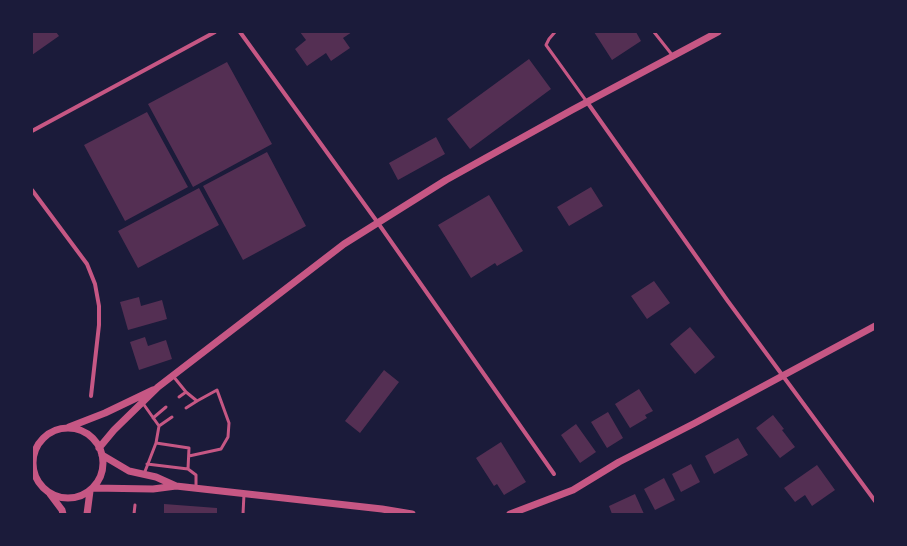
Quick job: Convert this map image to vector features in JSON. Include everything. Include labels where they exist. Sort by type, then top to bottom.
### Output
[{"type":"street","points":[[32,131],[215,32]]},
{"type":"street","points":[[240,32],[378,223],[554,474]]},
{"type":"street","points":[[99,448],[114,430],[158,387],[344,244],[446,180],[718,32]]},
{"type":"street","points":[[587,102],[727,300],[875,501]]},
{"type":"street","points":[[32,190],[86,264],[95,284],[99,306],[99,325],[91,396]]},
{"type":"street","points":[[510,514],[573,490],[619,462],[695,423],[875,326]]},
{"type":"street","points":[[63,514],[62,510],[50,494],[41,486],[35,476],[32,465],[35,444],[46,435],[105,413],[158,387]]},
{"type":"street","points":[[50,494],[60,498],[80,496],[91,489],[102,473],[102,455],[98,445],[90,436],[80,430],[68,428]]},
{"type":"street","points":[[102,455],[130,471],[156,477],[176,486]]},
{"type":"street","points":[[32,483],[41,486]]},
{"type":"street","points":[[91,489],[153,489],[176,486],[382,509],[412,514]]},
{"type":"street","points":[[87,514],[91,489]]},
{"type":"lane","points":[[555,32],[549,38],[546,45],[587,102]]},
{"type":"lane","points":[[654,32],[673,56]]},
{"type":"lane","points":[[173,376],[186,392],[197,401]]},
{"type":"lane","points":[[186,408],[217,390],[229,423],[228,437],[221,449],[189,456]]},
{"type":"lane","points":[[179,397],[186,392]]},
{"type":"lane","points":[[142,402],[159,426]]},
{"type":"lane","points":[[153,418],[166,407]]},
{"type":"lane","points":[[144,474],[156,443],[159,426],[172,417]]},
{"type":"lane","points":[[156,443],[189,448],[188,469]]},
{"type":"lane","points":[[148,464],[188,469],[196,475],[196,488]]},
{"type":"lane","points":[[243,514],[244,494]]},
{"type":"lane","points":[[134,514],[135,505]]},
{"type":"building","points":[[32,32],[56,32],[59,36],[32,55]]},
{"type":"building","points":[[300,32],[352,32],[343,38],[350,48],[331,61],[326,53],[307,66],[295,49],[306,40]]},
{"type":"building","points":[[594,32],[636,32],[641,41],[612,60]]},
{"type":"building","points":[[529,59],[551,89],[470,149],[447,119]]},
{"type":"building","points":[[227,62],[272,144],[193,187],[148,104]]},
{"type":"building","points":[[147,112],[188,187],[125,221],[84,145]]},
{"type":"building","points":[[436,137],[445,154],[398,180],[389,163]]},
{"type":"building","points":[[267,152],[306,226],[243,260],[203,186]]},
{"type":"building","points":[[591,187],[603,206],[569,226],[557,207]]},
{"type":"building","points":[[199,188],[219,225],[138,268],[118,231]]},
{"type":"building","points":[[489,195],[523,251],[497,266],[495,263],[471,278],[438,225]]},
{"type":"building","points":[[654,281],[670,303],[647,319],[631,296]]},
{"type":"building","points":[[139,297],[141,306],[162,300],[167,319],[128,330],[120,302]]},
{"type":"building","points":[[690,327],[715,357],[695,374],[670,344]]},
{"type":"building","points":[[145,337],[148,346],[166,340],[172,359],[139,370],[130,342]]},
{"type":"building","points":[[384,370],[399,382],[360,433],[345,421]]},
{"type":"building","points":[[639,389],[653,411],[645,415],[647,418],[630,428],[615,404]]},
{"type":"building","points":[[608,412],[623,438],[607,448],[591,422]]},
{"type":"building","points":[[773,415],[795,447],[780,458],[756,428]]},
{"type":"building","points":[[576,424],[596,452],[580,463],[561,435]]},
{"type":"building","points":[[738,438],[748,455],[714,474],[705,456]]},
{"type":"building","points":[[501,442],[526,482],[504,495],[497,484],[494,486],[476,458]]},
{"type":"building","points":[[691,464],[700,482],[681,492],[672,474]]},
{"type":"building","points":[[817,465],[835,490],[812,506],[805,495],[795,502],[784,488]]},
{"type":"building","points":[[664,478],[675,500],[655,510],[644,489]]},
{"type":"building","points":[[635,494],[644,514],[612,514],[609,506]]},
{"type":"building","points":[[164,504],[217,508],[217,514],[164,514]]}]
